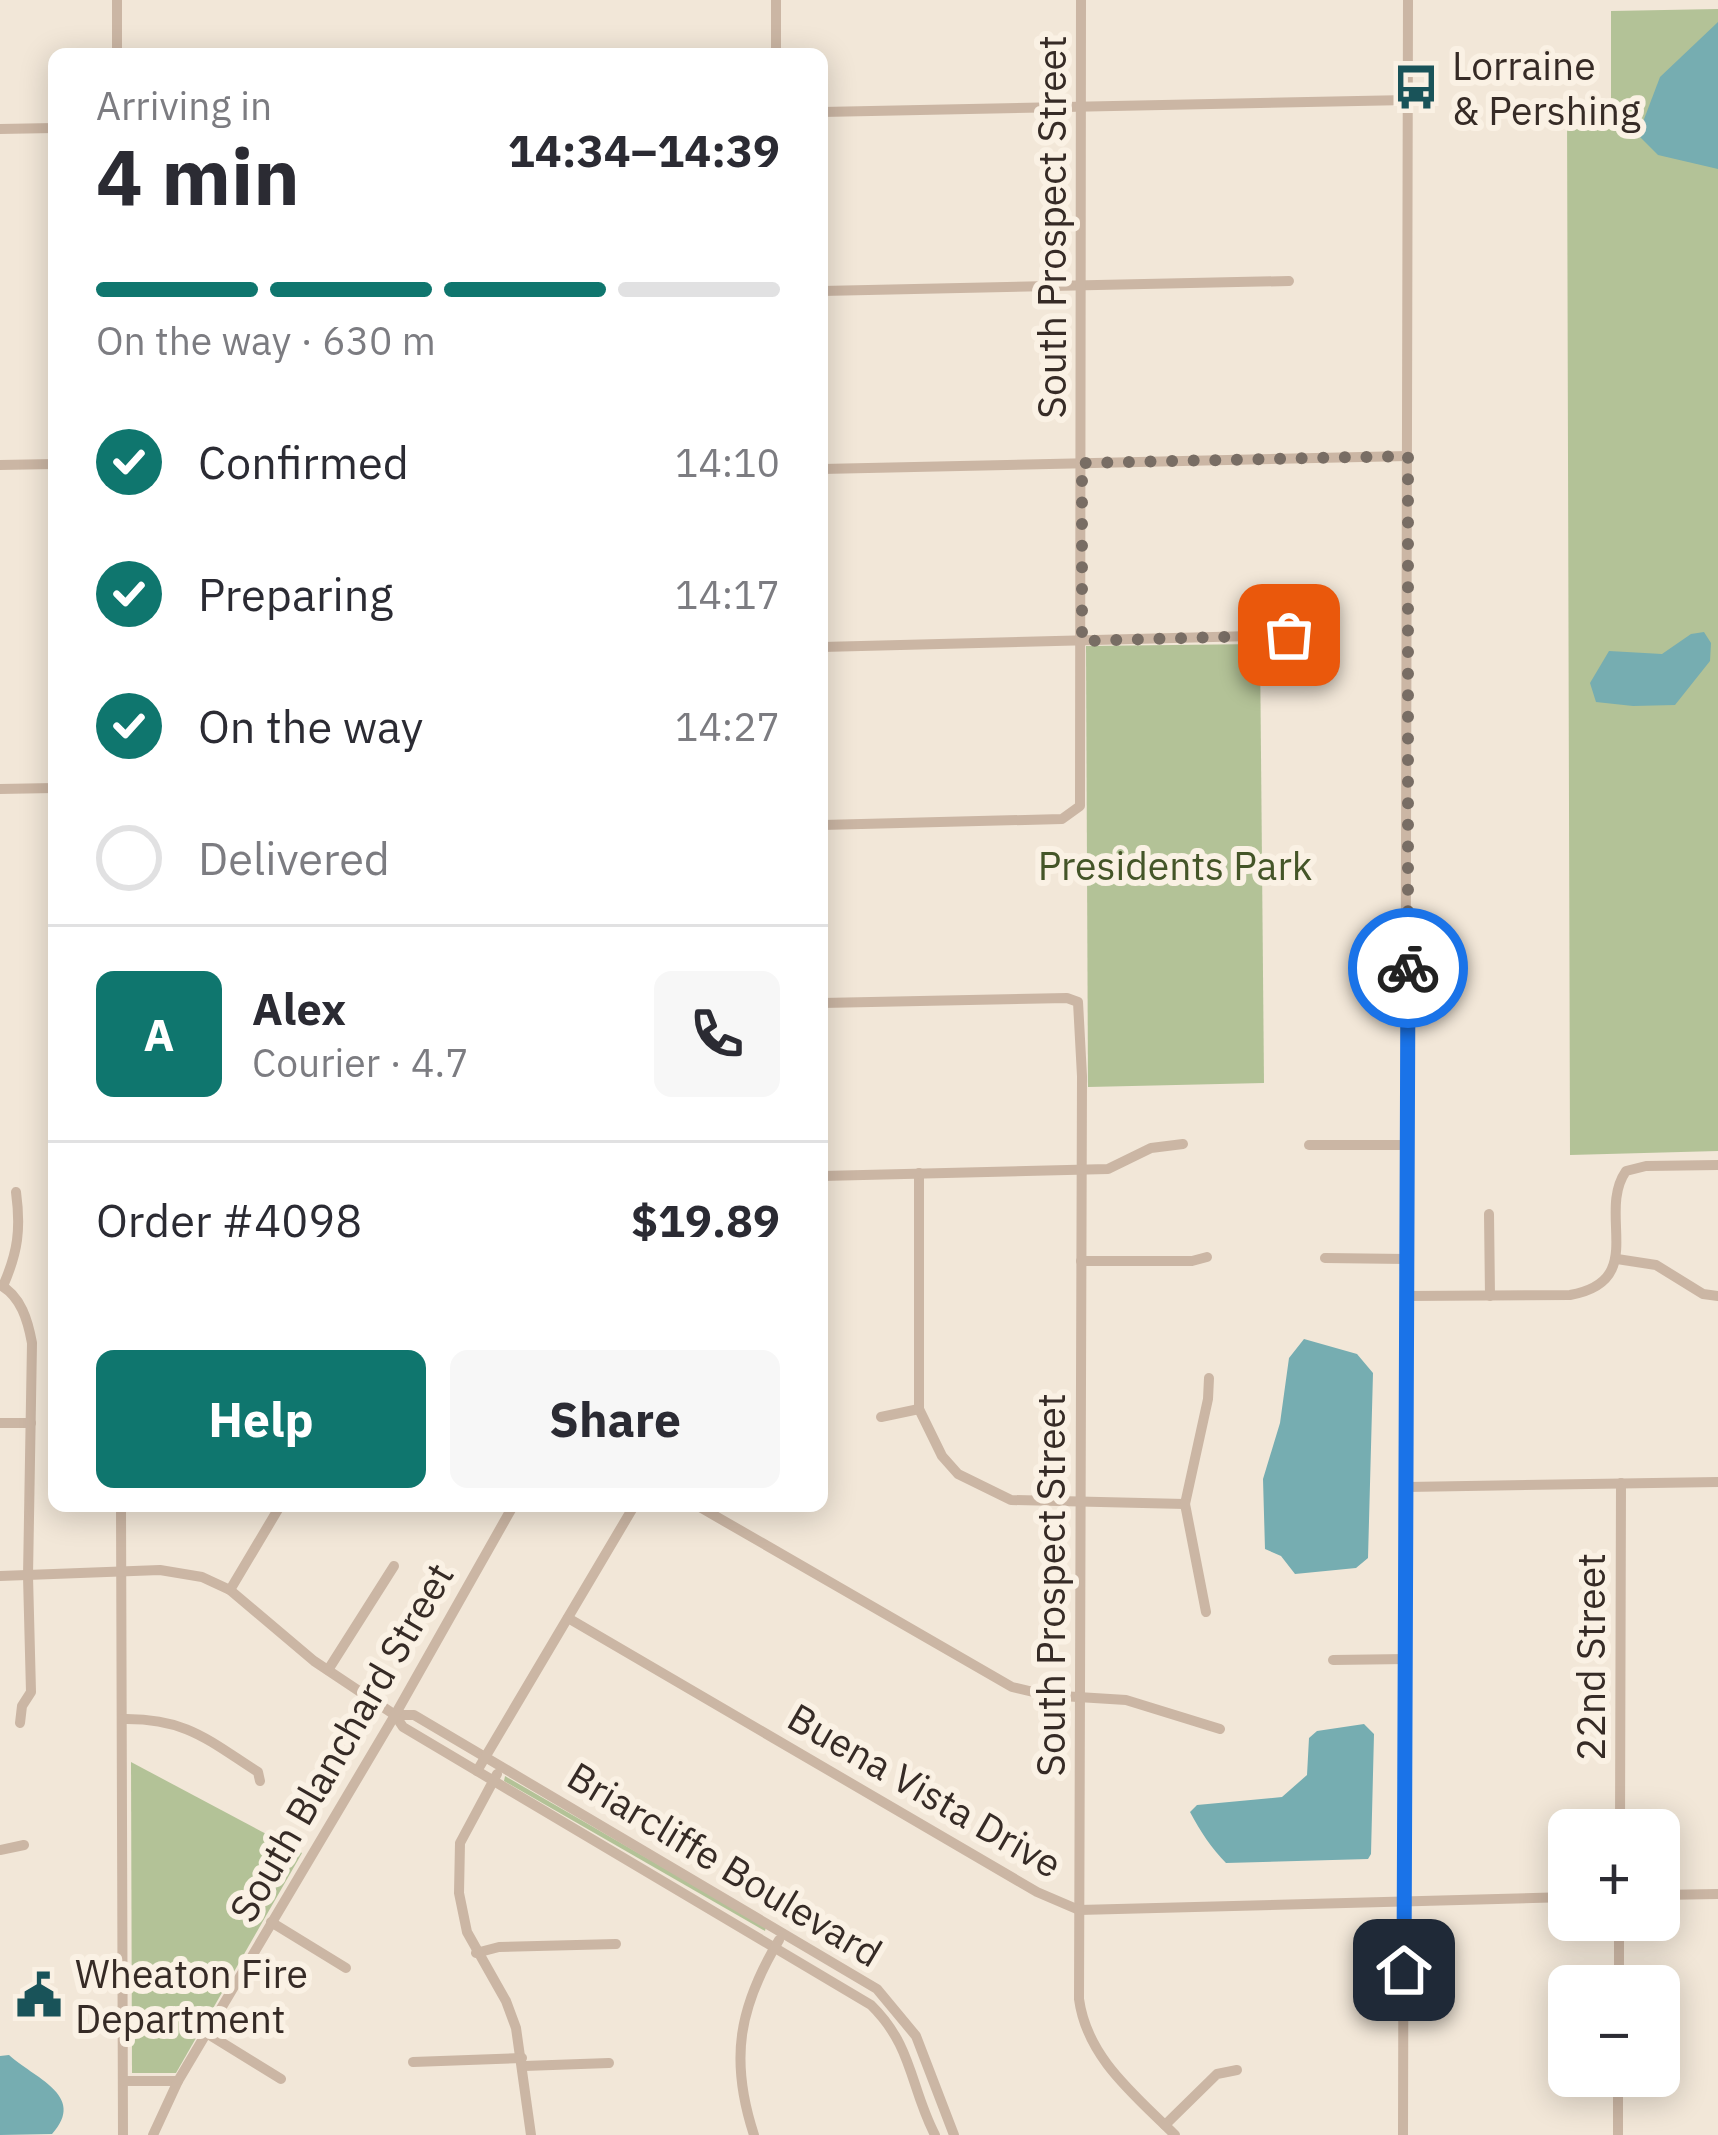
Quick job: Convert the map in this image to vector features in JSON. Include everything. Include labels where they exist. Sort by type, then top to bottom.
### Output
[{"type":"street","points":[[117,0],[117,48]]},
{"type":"street","points":[[776,0],[776,48]]},
{"type":"street","name":"South Prospect Street","points":[[828,825],[1062,819],[1075,813],[1081,799],[1081,0]]},
{"type":"street","points":[[1403,2135],[1408,0]]},
{"type":"street","points":[[828,112],[1408,100]]},
{"type":"street","points":[[0,129],[48,128]]},
{"type":"street","points":[[828,291],[1289,281]]},
{"type":"street","points":[[828,469],[1408,456]]},
{"type":"street","points":[[0,465],[48,464]]},
{"type":"street","points":[[828,647],[1289,635]]},
{"type":"street","points":[[0,789],[48,788]]},
{"type":"street","name":"South Prospect Street","points":[[828,1003],[1066,998],[1078,1002],[1082,1170],[1079,1999],[1085,2030],[1102,2059],[1174,2135]]},
{"type":"street","points":[[828,1176],[1108,1169],[1151,1148],[1183,1144]]},
{"type":"street","points":[[1309,1145],[1407,1145]]},
{"type":"street","points":[[1406,1296],[1577,1294],[1605,1280],[1617,1259],[1617,1184],[1627,1171],[1646,1166],[1718,1165]]},
{"type":"street","points":[[919,1173],[919,1409],[942,1456],[976,1486],[1011,1500],[1185,1504]]},
{"type":"street","points":[[16,1192],[21,1229],[17,1255],[2,1286],[10,1290],[28,1320],[32,1343],[31,1692],[22,1706],[20,1723]]},
{"type":"street","points":[[1490,1214],[1490,1296]]},
{"type":"street","points":[[1082,1261],[1207,1257]]},
{"type":"street","points":[[1325,1258],[1406,1259]]},
{"type":"street","points":[[1617,1259],[1656,1264],[1703,1294],[1718,1297]]},
{"type":"street","points":[[1207,1612],[1185,1504],[1209,1378]]},
{"type":"street","points":[[881,1417],[919,1409]]},
{"type":"street","points":[[0,1423],[31,1423]]},
{"type":"street","points":[[1407,1487],[1718,1482]]},
{"type":"street","name":"22nd Street","points":[[1620,1809],[1621,1484]]},
{"type":"street","points":[[121,1512],[123,2135]]},
{"type":"street","points":[[230,1590],[276,1512]]},
{"type":"street","name":"South Blanchard Street","points":[[153,2135],[178,2081],[510,1512]]},
{"type":"street","points":[[477,1771],[630,1512]]},
{"type":"street","points":[[708,1512],[994,1678],[1029,1692],[1126,1700],[1220,1729]]},
{"type":"street","points":[[328,1670],[394,1566]]},
{"type":"street","name":"Briarcliffe Boulevard","points":[[0,1576],[122,1570],[192,1574],[230,1590],[328,1670],[395,1715],[403,1727],[855,1992],[895,2031],[910,2060],[934,2135]]},
{"type":"street","name":"Buena Vista Drive","points":[[568,1618],[1037,1892],[1079,1910],[1548,1897]]},
{"type":"street","points":[[1333,1660],[1406,1659]]},
{"type":"street","name":"Briarcliffe Boulevard","points":[[395,1715],[414,1715],[863,1978],[900,2012],[921,2047],[954,2135]]},
{"type":"street","points":[[123,1719],[180,1724],[258,1772],[260,1781]]},
{"type":"street","points":[[501,1766],[458,1853],[460,1905],[476,1953],[506,2001],[523,2062],[531,2135]]},
{"type":"street","points":[[0,1850],[24,1845]]},
{"type":"street","points":[[1680,1894],[1718,1894]]},
{"type":"street","points":[[271,1922],[346,1968]]},
{"type":"street","points":[[754,2135],[744,2096],[742,2020],[748,1997],[783,1932]]},
{"type":"street","points":[[476,1953],[499,1947],[616,1944]]},
{"type":"street","points":[[208,2034],[281,2079]]},
{"type":"street","points":[[413,2062],[609,2063]]},
{"type":"street","points":[[1165,2125],[1217,2074],[1238,2070]]},
{"type":"street","points":[[124,2081],[178,2081]]},
{"type":"street","points":[[1618,2097],[1618,2135]]},
{"type":"green space","points":[[1718,9],[1718,1151],[1570,1155],[1567,109],[1611,108],[1611,11]]},
{"type":"green space","name":"Presidents Park","points":[[1260,644],[1264,1083],[1088,1087],[1086,646]]},
{"type":"green space","points":[[131,1762],[302,1853],[176,2073],[132,2073]]},
{"type":"green space","points":[[505,1776],[766,1927],[765,1931],[504,1781]]},
{"type":"water","points":[[1718,22],[1718,169],[1658,155],[1638,135],[1660,77]]},
{"type":"water","points":[[1704,632],[1711,643],[1710,661],[1675,705],[1596,702],[1590,683],[1609,651],[1662,654],[1691,634]]},
{"type":"water","points":[[1304,1339],[1357,1354],[1373,1373],[1368,1558],[1356,1568],[1295,1574],[1281,1556],[1265,1549],[1263,1479],[1280,1423],[1289,1358]]},
{"type":"water","points":[[1364,1724],[1374,1734],[1368,1859],[1226,1863],[1190,1812],[1197,1805],[1282,1797],[1307,1775],[1309,1738],[1317,1731]]},
{"type":"water","points":[[9,2055],[60,2098],[64,2108],[52,2134],[0,2135],[0,2056]]},
{"type":"way so far","points":[[1289,635],[1082,641],[1082,463],[1408,456],[1408,968]]},
{"type":"place","name":"Lorraine & Pershing","points":[[1416,87]]},
{"type":"place","name":"Wheaton Fire Department","points":[[39,1995]]},
{"type":"route","points":[[1404,1970],[1408,968]]}]
